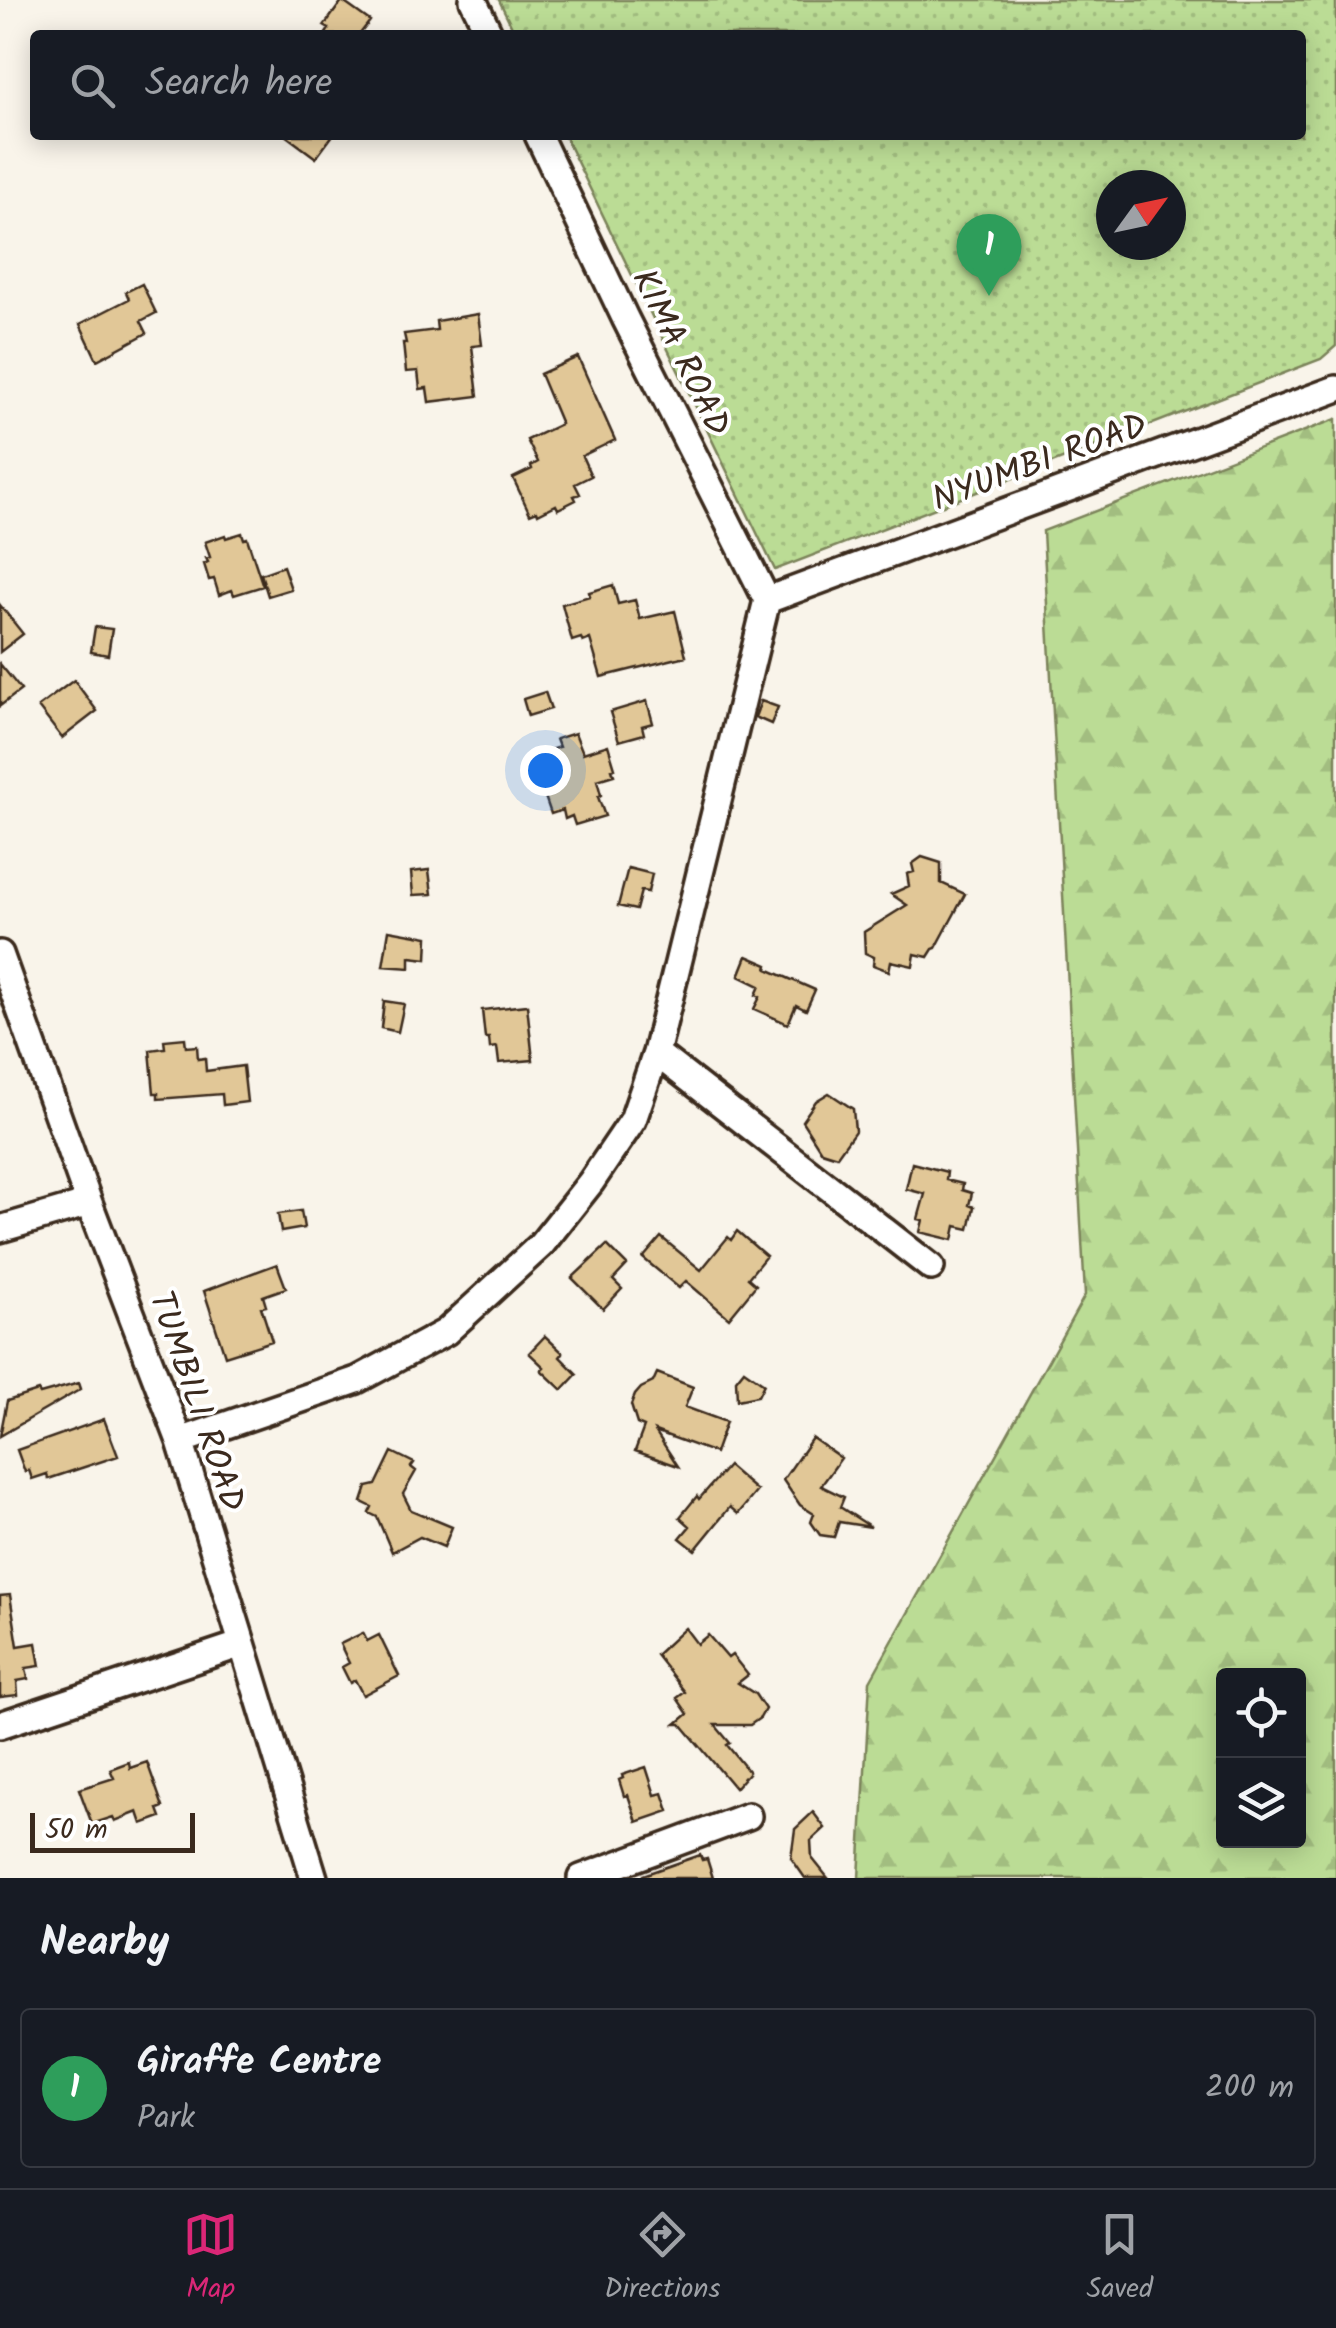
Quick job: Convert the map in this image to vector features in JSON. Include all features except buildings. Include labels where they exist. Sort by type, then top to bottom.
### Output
[{"type":"street","points":[[473,0],[488,30]]},
{"type":"street","name":"KIMA ROAD","points":[[540,140],[767,600]]},
{"type":"street","name":"NYUMBI ROAD","points":[[767,600],[1336,389]]},
{"type":"street","points":[[180,1441],[356,1380],[446,1332],[541,1245],[592,1182],[632,1120],[656,1053],[767,600]]},
{"type":"street","name":"TUMBILI ROAD","points":[[0,954],[180,1441],[314,1878]]},
{"type":"street","points":[[656,1053],[931,1268]]},
{"type":"street","points":[[0,1229],[89,1203]]},
{"type":"street","points":[[0,1725],[242,1644]]},
{"type":"street","points":[[581,1878],[748,1816]]},
{"type":"green space","points":[[499,0],[1336,0],[1336,346],[1321,359],[775,570],[566,140],[1306,140],[1306,30],[514,30]]},
{"type":"green space","points":[[1336,419],[1336,1878],[859,1878],[870,1681],[1085,1295],[1043,531]]},
{"type":"place","name":"Giraffe Centre","points":[[989,296]]}]
